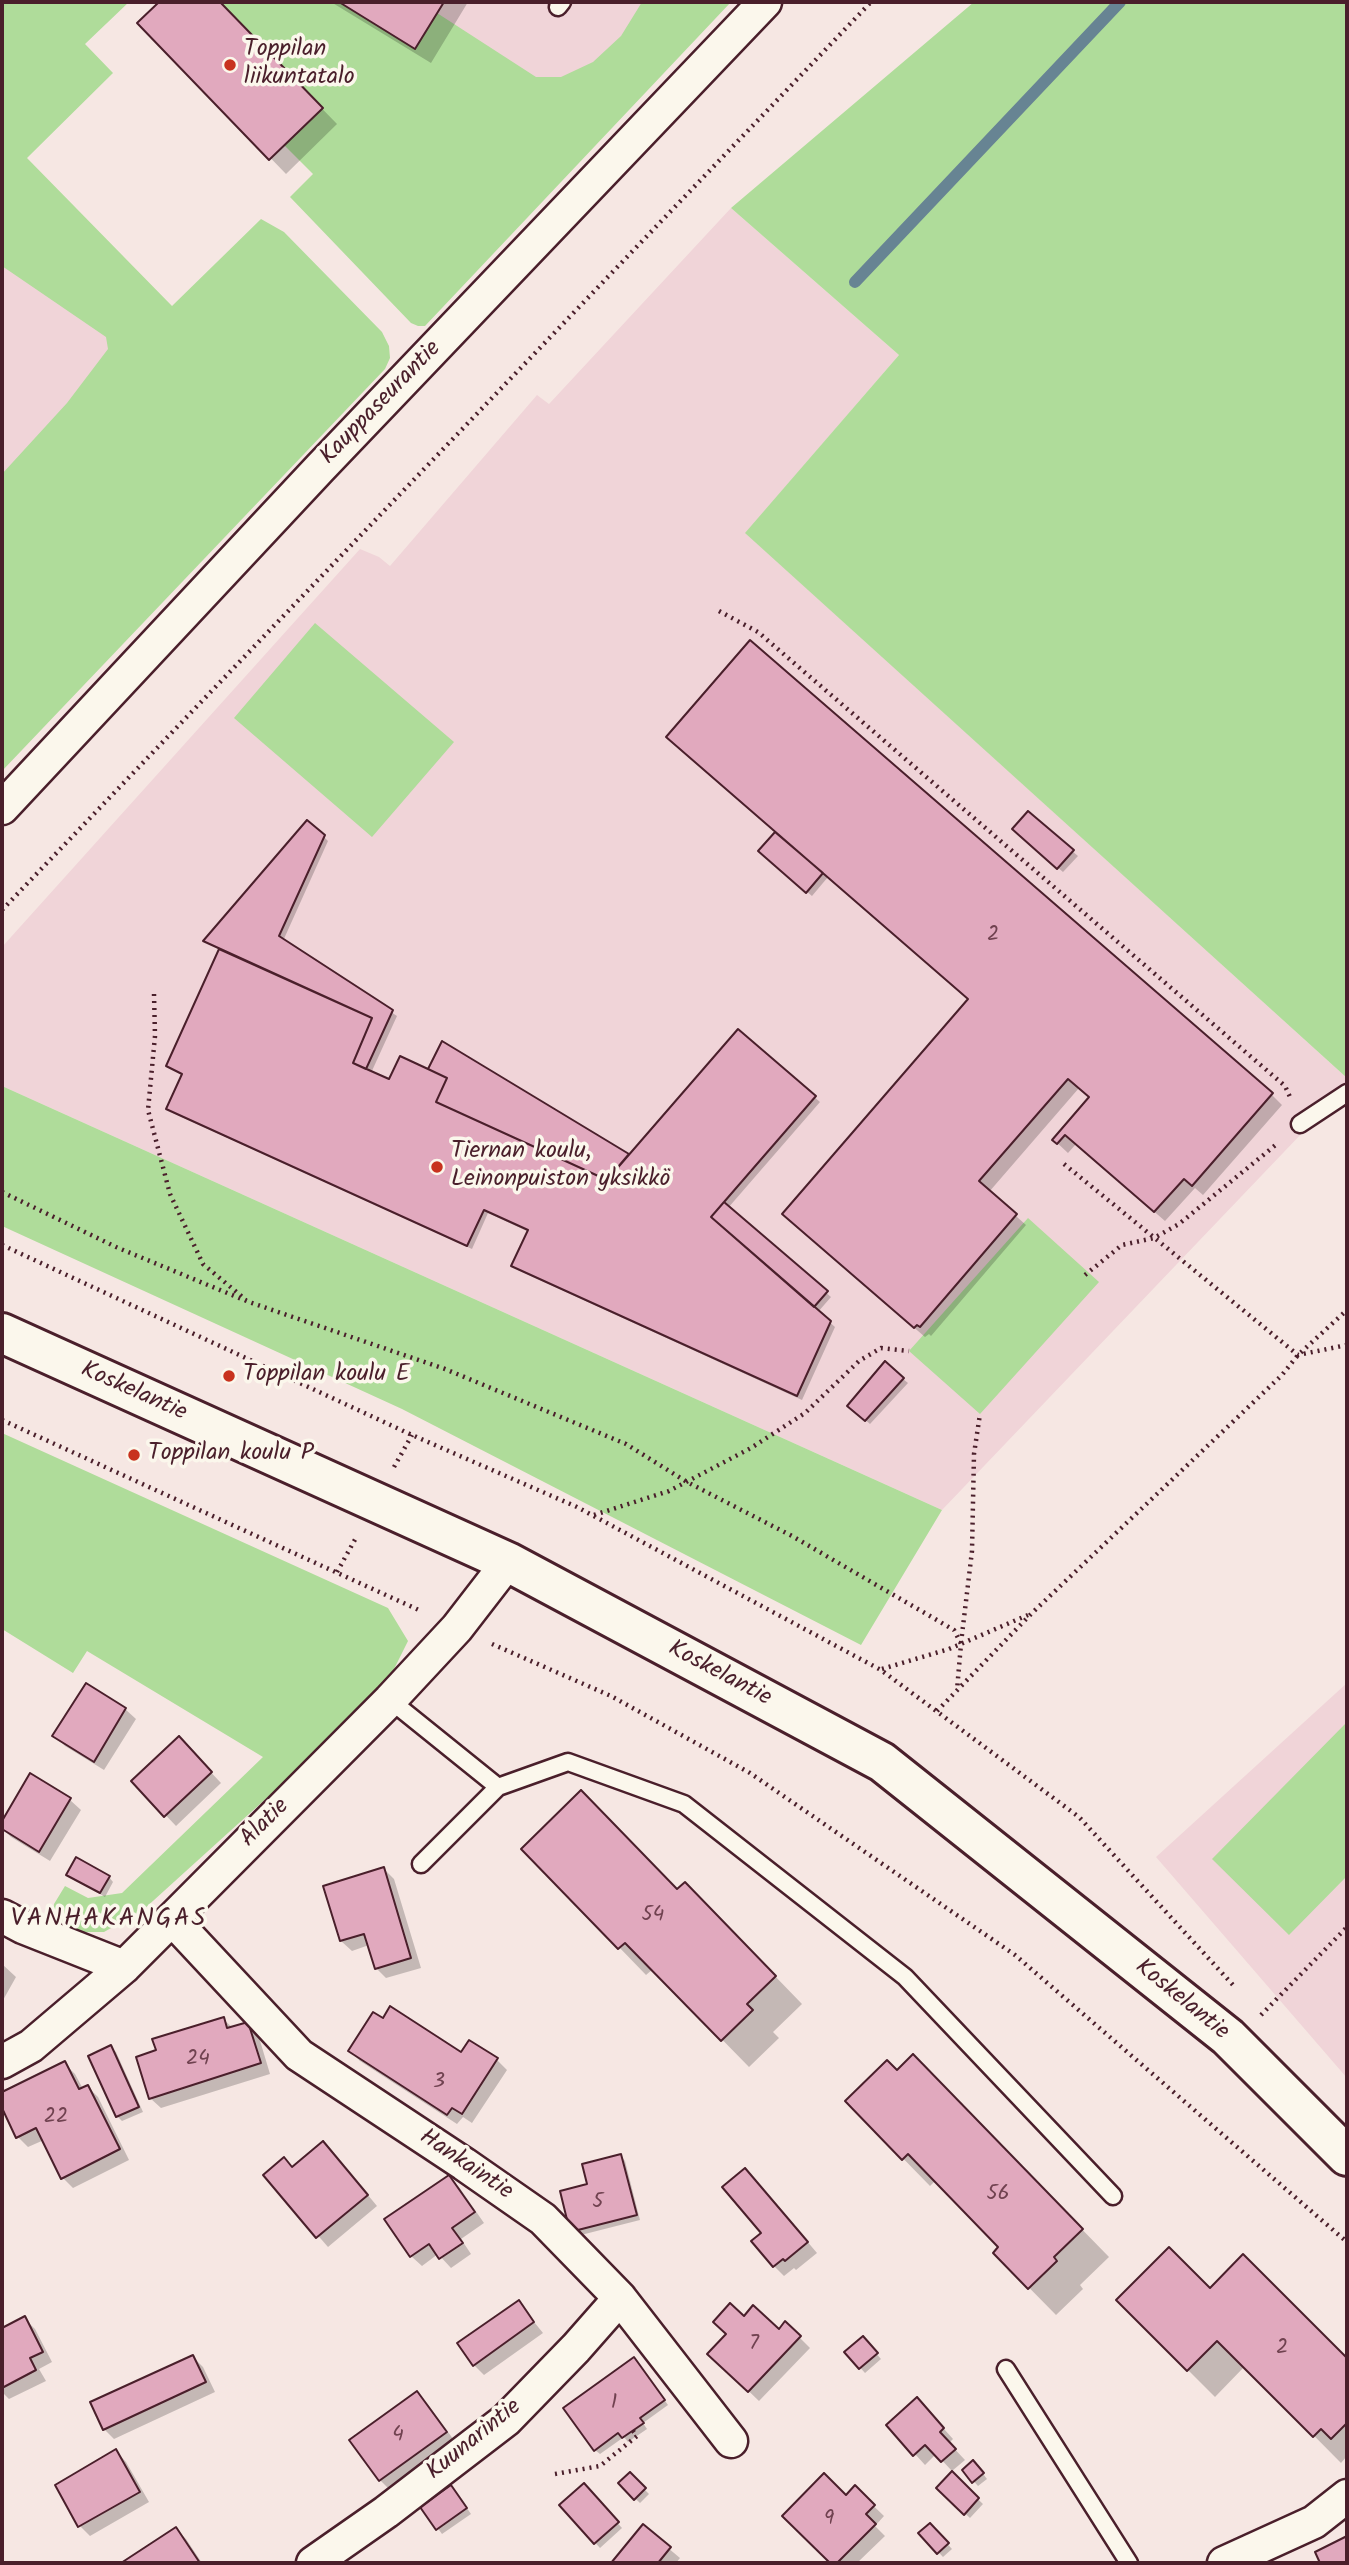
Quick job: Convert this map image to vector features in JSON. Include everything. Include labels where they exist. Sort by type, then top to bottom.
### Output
[{"type":"main road","name":"Koskelantie","points":[[2,1333],[508,1562],[882,1762],[1228,2037],[1347,2156]]},
{"type":"street","name":"Kauppaseurantie","points":[[2,808],[311,478],[765,2]]},
{"type":"street","name":"Alatie","points":[[2,2062],[31,2046],[124,1967],[390,1700],[457,1628],[508,1562]]},
{"type":"street","points":[[2,1916],[124,1967]]},
{"type":"street","name":"Hankaintie","points":[[172,1919],[299,2055],[543,2219],[620,2298],[731,2441]]},
{"type":"street","name":"Kuunarintie","points":[[322,2561],[506,2420],[620,2298]]},
{"type":"street","points":[[1224,2563],[1271,2548],[1314,2522],[1347,2496]]},
{"type":"lane","points":[[1300,1124],[1347,1093]]},
{"type":"lane","points":[[390,1700],[498,1787]]},
{"type":"lane","points":[[421,1864],[498,1787],[568,1762],[684,1804],[905,1977],[1113,2196]]},
{"type":"lane","points":[[1006,2369],[1129,2563]]},
{"type":"path","points":[[2,910],[871,2]]},
{"type":"path","points":[[719,611],[758,632],[1285,1086],[1300,1124],[1179,1224],[1154,1238],[1122,1245],[1085,1275]]},
{"type":"path","points":[[154,994],[155,1037],[148,1110],[170,1194],[203,1264],[249,1303]]},
{"type":"path","points":[[1063,1164],[1298,1355]]},
{"type":"path","points":[[2,1192],[116,1247],[249,1303],[445,1369],[626,1444],[687,1482],[792,1536],[954,1630],[961,1644]]},
{"type":"path","points":[[2,1245],[593,1516],[881,1670],[1079,1817],[1233,1986]]},
{"type":"path","points":[[937,1711],[1032,1613],[1282,1376],[1298,1355],[1347,1310]]},
{"type":"path","points":[[1298,1355],[1347,1345]]},
{"type":"path","points":[[593,1516],[669,1491],[751,1448],[805,1413],[859,1361],[881,1348],[909,1351]]},
{"type":"path","points":[[957,1690],[972,1551],[974,1454],[980,1414]]},
{"type":"path","points":[[881,1670],[961,1644],[1032,1613]]},
{"type":"path","points":[[1261,2016],[1347,1927]]},
{"type":"path","points":[[1252,2006],[1269,2025]]},
{"type":"path","points":[[555,2474],[600,2466],[637,2436],[633,2431]]},
{"type":"shaded area","points":[[339,2],[692,2],[564,137],[418,44],[415,49]]},
{"type":"shaded area","points":[[2,168],[159,317],[2,481]]},
{"type":"shaded area","points":[[731,208],[899,355],[746,533],[1347,1078],[1347,1086],[942,1510],[2,1086],[2,947],[360,549],[379,557],[390,566],[537,395],[549,404]]},
{"type":"shaded area","points":[[1347,1683],[1347,2078],[1156,1857]]},
{"type":"green space","points":[[2,2],[129,2],[85,44],[113,73],[27,158],[172,306],[261,219],[284,232],[382,332],[389,346],[390,358],[385,369],[2,771],[2,474],[67,403],[108,349],[106,337],[2,266]]},
{"type":"green space","points":[[220,2],[339,2],[415,48],[437,13],[536,77],[561,77],[593,62],[621,36],[642,2],[731,2],[425,326],[418,326],[411,323],[290,197],[313,174],[284,145],[323,108]]},
{"type":"green space","points":[[974,2],[1347,2],[1347,1078],[745,533],[899,355],[731,208]]},
{"type":"green space","points":[[315,623],[454,742],[372,837],[234,718]]},
{"type":"green space","points":[[2,1086],[942,1510],[861,1645],[402,1409],[2,1226]]},
{"type":"green space","points":[[1028,1218],[1099,1282],[980,1414],[909,1351]]},
{"type":"green space","points":[[2,1433],[388,1608],[408,1641],[393,1671],[377,1691],[292,1775],[143,1910],[104,1932],[79,1932],[60,1922],[53,1913],[54,1904],[65,1886],[88,1898],[122,1893],[263,1757],[87,1651],[73,1673],[2,1629]]},
{"type":"green space","points":[[1347,1722],[1347,1876],[1289,1935],[1212,1859]]},
{"type":"building","name":"Toppilan liikuntatalo","points":[[159,2],[220,2],[323,108],[269,160],[137,23]]},
{"type":"building","points":[[339,2],[444,2],[415,49]]},
{"type":"building","points":[[750,640],[1273,1093],[1192,1186],[1184,1179],[1154,1212],[1065,1135],[1057,1144],[1052,1140],[1089,1097],[1068,1079],[979,1181],[1017,1214],[920,1327],[917,1325],[914,1328],[782,1214],[968,999],[666,737]]},
{"type":"building","points":[[1028,811],[1074,850],[1057,869],[1012,829]]},
{"type":"building","points":[[307,820],[325,835],[279,936],[393,1010],[366,1069],[353,1063],[372,1018],[203,941]]},
{"type":"building","points":[[775,832],[823,873],[806,893],[758,851]]},
{"type":"building","name":"Tiernan koulu, Leinonpuiston yksikkö","points":[[219,949],[372,1018],[353,1063],[389,1079],[400,1056],[447,1078],[436,1102],[607,1180],[738,1029],[816,1096],[711,1217],[831,1321],[797,1396],[511,1266],[528,1230],[484,1210],[467,1246],[166,1109],[182,1074],[166,1066]]},
{"type":"building","points":[[442,1041],[629,1154],[607,1180],[436,1102],[447,1078],[428,1069]]},
{"type":"building","points":[[724,1202],[828,1291],[814,1307],[711,1217]]},
{"type":"building","points":[[885,1361],[904,1378],[865,1421],[847,1406]]},
{"type":"building","points":[[86,1683],[126,1708],[94,1762],[52,1736]]},
{"type":"building","points":[[179,1736],[212,1772],[164,1817],[131,1781]]},
{"type":"building","points":[[30,1773],[71,1798],[39,1852],[2,1829],[2,1821]]},
{"type":"building","points":[[581,1790],[677,1889],[685,1882],[776,1976],[747,2004],[753,2010],[721,2041],[625,1943],[618,1949],[521,1849]]},
{"type":"building","points":[[76,1857],[110,1876],[100,1893],[66,1875]]},
{"type":"building","points":[[384,1867],[411,1958],[375,1969],[364,1934],[340,1941],[323,1886]]},
{"type":"building","points":[[390,2006],[461,2052],[469,2040],[498,2058],[462,2114],[452,2108],[447,2115],[348,2051],[373,2012],[383,2018]]},
{"type":"building","points":[[224,2017],[227,2028],[248,2022],[261,2063],[149,2099],[136,2057],[156,2050],[152,2039]]},
{"type":"building","points":[[111,2045],[139,2107],[116,2117],[88,2056]]},
{"type":"building","points":[[913,2054],[1083,2229],[1054,2257],[1057,2261],[1028,2289],[993,2253],[998,2247],[908,2154],[902,2160],[845,2101],[887,2060],[897,2070]]},
{"type":"building","points":[[65,2061],[79,2089],[88,2085],[120,2149],[61,2179],[36,2128],[16,2138],[2,2108],[2,2092]]},
{"type":"building","points":[[323,2141],[368,2195],[316,2238],[263,2175],[284,2157],[292,2167]]},
{"type":"building","points":[[621,2154],[637,2215],[570,2232],[560,2191],[587,2184],[582,2164]]},
{"type":"building","points":[[745,2168],[808,2242],[773,2267],[751,2241],[761,2233],[722,2187]]},
{"type":"building","points":[[449,2175],[475,2212],[452,2228],[463,2243],[439,2259],[429,2244],[410,2257],[384,2219]]},
{"type":"building","points":[[1169,2247],[1210,2288],[1243,2254],[1347,2358],[1347,2423],[1331,2439],[1321,2429],[1313,2437],[1217,2341],[1187,2371],[1116,2300]]},
{"type":"building","points":[[519,2300],[534,2322],[473,2366],[457,2343]]},
{"type":"building","points":[[730,2303],[744,2316],[753,2305],[779,2329],[785,2321],[801,2336],[748,2392],[707,2354],[726,2334],[713,2322]]},
{"type":"building","points":[[25,2316],[43,2352],[30,2358],[36,2370],[2,2388],[2,2328]]},
{"type":"building","points":[[863,2336],[878,2353],[859,2369],[844,2352]]},
{"type":"building","points":[[193,2355],[206,2382],[103,2430],[90,2402]]},
{"type":"building","points":[[634,2357],[665,2400],[640,2418],[644,2423],[622,2438],[618,2433],[594,2451],[563,2408]]},
{"type":"building","points":[[417,2391],[447,2432],[379,2481],[349,2440]]},
{"type":"building","points":[[917,2397],[944,2428],[940,2432],[956,2449],[941,2462],[925,2445],[913,2456],[886,2425]]},
{"type":"building","points":[[116,2449],[140,2492],[78,2527],[55,2485]]},
{"type":"building","points":[[973,2460],[984,2473],[972,2483],[962,2470]]},
{"type":"building","points":[[952,2471],[979,2498],[964,2515],[936,2488]]},
{"type":"building","points":[[630,2472],[646,2488],[634,2500],[618,2483]]},
{"type":"building","points":[[824,2473],[846,2495],[855,2485],[875,2505],[866,2514],[876,2524],[837,2563],[830,2563],[782,2516]]},
{"type":"building","points":[[584,2483],[619,2522],[594,2544],[559,2505]]},
{"type":"building","points":[[451,2485],[467,2508],[436,2530],[420,2507]]},
{"type":"building","points":[[930,2523],[949,2543],[937,2554],[918,2533]]},
{"type":"building","points":[[643,2524],[671,2547],[658,2563],[611,2563]]},
{"type":"building","points":[[176,2527],[200,2563],[121,2563]]},
{"type":"building","points":[[1347,2536],[1347,2562],[1320,2563],[1315,2552]]},
{"type":"waterway","points":[[855,282],[1120,2]]},
{"type":"place","name":"Toppilan liikuntatalo","points":[[230,65]]},
{"type":"place","name":"Tiernan koulu, Leinonpuiston yksikkö","points":[[437,1167]]},
{"type":"place","name":"Toppilan koulu E","points":[[229,1376]]},
{"type":"place","name":"Toppilan koulu P","points":[[134,1455]]},
{"type":"district","name":"VANHAKANGAS","points":[[109,1921]]}]
